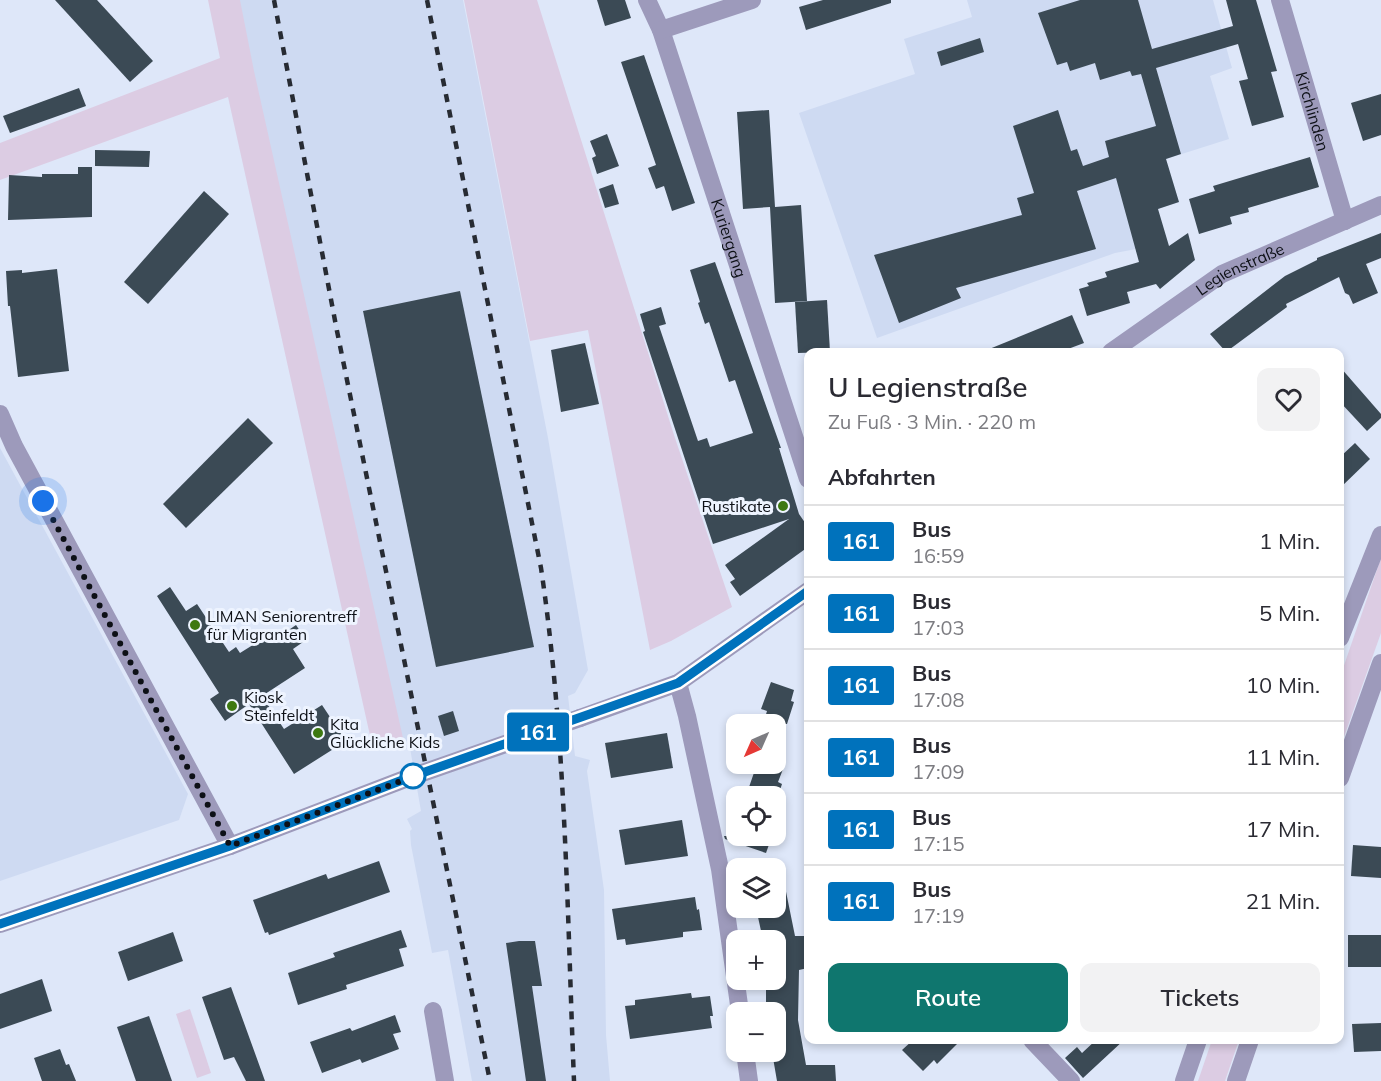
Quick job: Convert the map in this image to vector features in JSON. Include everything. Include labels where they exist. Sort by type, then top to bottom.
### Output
[{"type":"street","name":"Kuriergang","points":[[647,0],[661,30],[804,466]]},
{"type":"street","points":[[661,30],[752,0]]},
{"type":"street","name":"Kirchlinden","points":[[1280,0],[1345,221]]},
{"type":"street","name":"Legienstraße","points":[[1117,348],[1222,274],[1381,205]]},
{"type":"street","points":[[0,414],[19,456],[230,846]]},
{"type":"street","points":[[1344,628],[1381,535]]},
{"type":"street","points":[[0,924],[230,846],[405,779],[678,683],[804,594]]},
{"type":"street","points":[[1344,767],[1381,663]]},
{"type":"street","points":[[678,683],[720,869],[739,1002]]},
{"type":"street","points":[[433,1011],[446,1081]]},
{"type":"street","points":[[1036,1044],[1071,1081]]},
{"type":"street","points":[[1184,1081],[1197,1044]]},
{"type":"street","points":[[1236,1081],[1249,1044]]},
{"type":"street","points":[[747,1062],[749,1081]]},
{"type":"shaded area","points":[[208,0],[240,0],[403,738],[373,749],[228,97],[0,180],[0,143],[220,58]]},
{"type":"shaded area","points":[[237,0],[463,0],[548,438],[588,670],[575,693],[568,696],[575,756],[590,760],[587,771],[604,890],[606,1035],[610,1081],[472,1081],[448,950],[432,953],[411,845],[410,831],[412,829],[407,819],[421,811],[410,748],[403,749],[375,698]]},
{"type":"shaded area","points":[[464,0],[537,0],[674,435],[732,607],[650,650],[588,330],[530,341]]},
{"type":"shaded area","points":[[967,0],[1213,0],[1232,68],[1210,76],[1229,139],[1166,159],[1179,202],[1151,211],[1136,249],[1115,253],[877,338],[799,113],[915,74],[904,39],[972,17]]},
{"type":"shaded area","points":[[0,448],[188,794],[179,820],[0,881]]},
{"type":"shaded area","points":[[1381,558],[1381,633],[1344,737],[1344,665]]},
{"type":"shaded area","points":[[190,1009],[211,1073],[197,1078],[176,1014]]},
{"type":"shaded area","points":[[1211,1044],[1238,1044],[1225,1081],[1198,1081]]},
{"type":"building","points":[[55,0],[97,0],[153,61],[130,82]]},
{"type":"building","points":[[597,0],[625,0],[631,18],[605,26]]},
{"type":"building","points":[[823,0],[891,0],[891,3],[806,30],[799,7]]},
{"type":"building","points":[[1080,0],[1138,0],[1152,49],[1233,26],[1226,0],[1256,0],[1277,71],[1271,72],[1284,117],[1252,126],[1239,81],[1248,79],[1238,44],[1156,68],[1181,154],[1166,159],[1179,202],[1158,209],[1169,246],[1188,233],[1195,260],[1160,289],[1156,284],[1127,292],[1130,303],[1087,316],[1079,289],[1089,286],[1087,283],[1107,277],[1105,272],[1139,262],[1116,178],[1077,191],[1096,249],[956,288],[961,298],[899,323],[874,255],[1022,215],[1017,198],[1034,193],[1013,126],[1058,110],[1071,151],[1077,149],[1083,166],[1109,157],[1105,141],[1156,126],[1141,74],[1132,76],[1130,71],[1100,80],[1095,63],[1070,71],[1067,62],[1057,65],[1038,13]]},
{"type":"building","points":[[980,38],[984,52],[941,66],[937,52]]},
{"type":"building","points":[[644,55],[695,203],[672,211],[664,186],[656,189],[648,168],[656,165],[621,62]]},
{"type":"building","points":[[79,88],[86,106],[10,133],[3,116]]},
{"type":"building","points":[[1381,94],[1381,135],[1363,141],[1351,103]]},
{"type":"building","points":[[769,110],[775,207],[801,205],[807,301],[775,303],[770,207],[743,209],[737,112]]},
{"type":"building","points":[[607,134],[619,166],[597,174],[592,158],[596,156],[590,141]]},
{"type":"building","points":[[95,150],[150,151],[149,167],[95,166]]},
{"type":"building","points":[[1310,157],[1319,187],[1248,208],[1249,212],[1230,217],[1232,224],[1199,234],[1189,199],[1215,191],[1213,186]]},
{"type":"building","points":[[78,167],[92,167],[92,217],[8,220],[9,175],[42,177],[42,174],[78,174]]},
{"type":"building","points":[[613,184],[619,204],[605,208],[599,189]]},
{"type":"building","points":[[204,191],[229,214],[148,304],[124,282]]},
{"type":"building","points":[[1381,233],[1381,258],[1366,264],[1378,293],[1353,304],[1349,295],[1345,293],[1339,277],[1286,304],[1287,307],[1231,348],[1222,348],[1210,334],[1285,276],[1317,258]]},
{"type":"building","points":[[715,262],[781,448],[779,448],[799,514],[804,521],[804,550],[740,596],[730,582],[735,579],[725,565],[789,519],[713,544],[643,332],[645,331],[640,314],[661,307],[666,324],[659,326],[698,441],[707,438],[710,447],[753,433],[735,380],[729,382],[709,322],[705,324],[690,270]]},
{"type":"building","points":[[57,269],[69,371],[18,377],[10,306],[8,306],[6,271],[22,270],[22,273]]},
{"type":"building","points":[[460,291],[534,647],[436,667],[363,311]]},
{"type":"building","points":[[827,300],[830,348],[804,348],[804,353],[798,353],[795,302]]},
{"type":"building","points":[[1072,315],[1084,343],[1071,348],[992,348]]},
{"type":"building","points":[[585,343],[599,404],[561,412],[551,350]]},
{"type":"building","points":[[1344,372],[1381,414],[1381,418],[1367,431],[1344,406]]},
{"type":"building","points":[[248,418],[273,443],[186,528],[163,504]]},
{"type":"building","points":[[1355,443],[1370,459],[1344,484],[1344,453]]},
{"type":"building","points":[[170,587],[186,611],[197,604],[229,652],[236,647],[240,653],[267,636],[271,642],[296,625],[306,640],[293,649],[305,668],[262,696],[284,729],[322,705],[346,741],[294,774],[249,704],[225,721],[210,699],[219,693],[157,596]]},
{"type":"building","points":[[771,682],[794,690],[791,701],[794,702],[787,724],[786,714],[766,714],[767,711],[761,709]]},
{"type":"building","points":[[453,711],[459,731],[444,736],[438,716]]},
{"type":"building","points":[[667,733],[673,768],[611,778],[605,743]]},
{"type":"building","points":[[754,774],[781,774],[778,782],[781,786],[749,786]]},
{"type":"building","points":[[682,820],[688,856],[625,865],[619,830]]},
{"type":"building","points":[[1353,845],[1381,847],[1381,878],[1351,876]]},
{"type":"building","points":[[746,846],[768,846],[766,853]]},
{"type":"building","points":[[379,861],[390,892],[269,935],[268,932],[265,933],[253,900],[326,874],[328,879]]},
{"type":"building","points":[[786,892],[795,936],[804,936],[804,969],[799,970],[798,1020],[806,1065],[835,1065],[836,1081],[777,1081],[774,1062],[786,1062],[786,1002],[766,1002],[766,990],[786,990],[786,930],[761,930],[758,918],[786,918]]},
{"type":"building","points":[[695,897],[702,930],[683,932],[683,937],[626,945],[625,939],[617,940],[612,909]]},
{"type":"building","points":[[401,930],[407,947],[399,949],[404,966],[346,985],[347,989],[298,1005],[288,973],[335,957],[333,953]]},
{"type":"building","points":[[173,932],[183,961],[128,981],[118,952]]},
{"type":"building","points":[[1348,935],[1381,935],[1381,967],[1348,967]]},
{"type":"building","points":[[535,941],[542,986],[532,986],[546,1081],[526,1081],[506,943]]},
{"type":"building","points":[[42,979],[52,1011],[0,1029],[0,994]]},
{"type":"building","points":[[231,987],[265,1081],[246,1081],[234,1057],[224,1060],[202,997]]},
{"type":"building","points":[[691,993],[692,998],[710,996],[712,1028],[630,1039],[625,1006],[635,1005],[635,1000]]},
{"type":"building","points":[[395,1015],[401,1032],[393,1034],[399,1049],[362,1063],[360,1059],[322,1073],[310,1042],[350,1028],[352,1031]]},
{"type":"building","points":[[149,1016],[172,1081],[136,1081],[117,1027]]},
{"type":"building","points":[[1381,1023],[1381,1051],[1354,1052],[1352,1024]]},
{"type":"building","points":[[909,1044],[957,1044],[937,1064],[934,1060],[923,1071],[902,1050]]},
{"type":"building","points":[[1092,1044],[1120,1044],[1083,1078],[1065,1058],[1077,1047],[1082,1053]]},
{"type":"building","points":[[60,1049],[76,1081],[42,1081],[34,1058]]},
{"type":"railway","points":[[274,0],[337,331],[490,1081]]},
{"type":"railway","points":[[427,0],[541,568],[561,759],[574,1081]]},
{"type":"bus line","name":"161","points":[[0,924],[230,846],[405,779],[678,683],[804,594]]},
{"type":"place","name":"Rustikate","points":[[783,506]]},
{"type":"place","name":"LIMAN Seniorentreff für Migranten","points":[[195,625]]},
{"type":"place","name":"Kiosk Steinfeldt","points":[[232,706]]},
{"type":"place","name":"Kita Glückliche Kids","points":[[318,733]]},
{"type":"route","points":[[43,501],[190,776],[230,846],[417,775],[413,776]]}]
